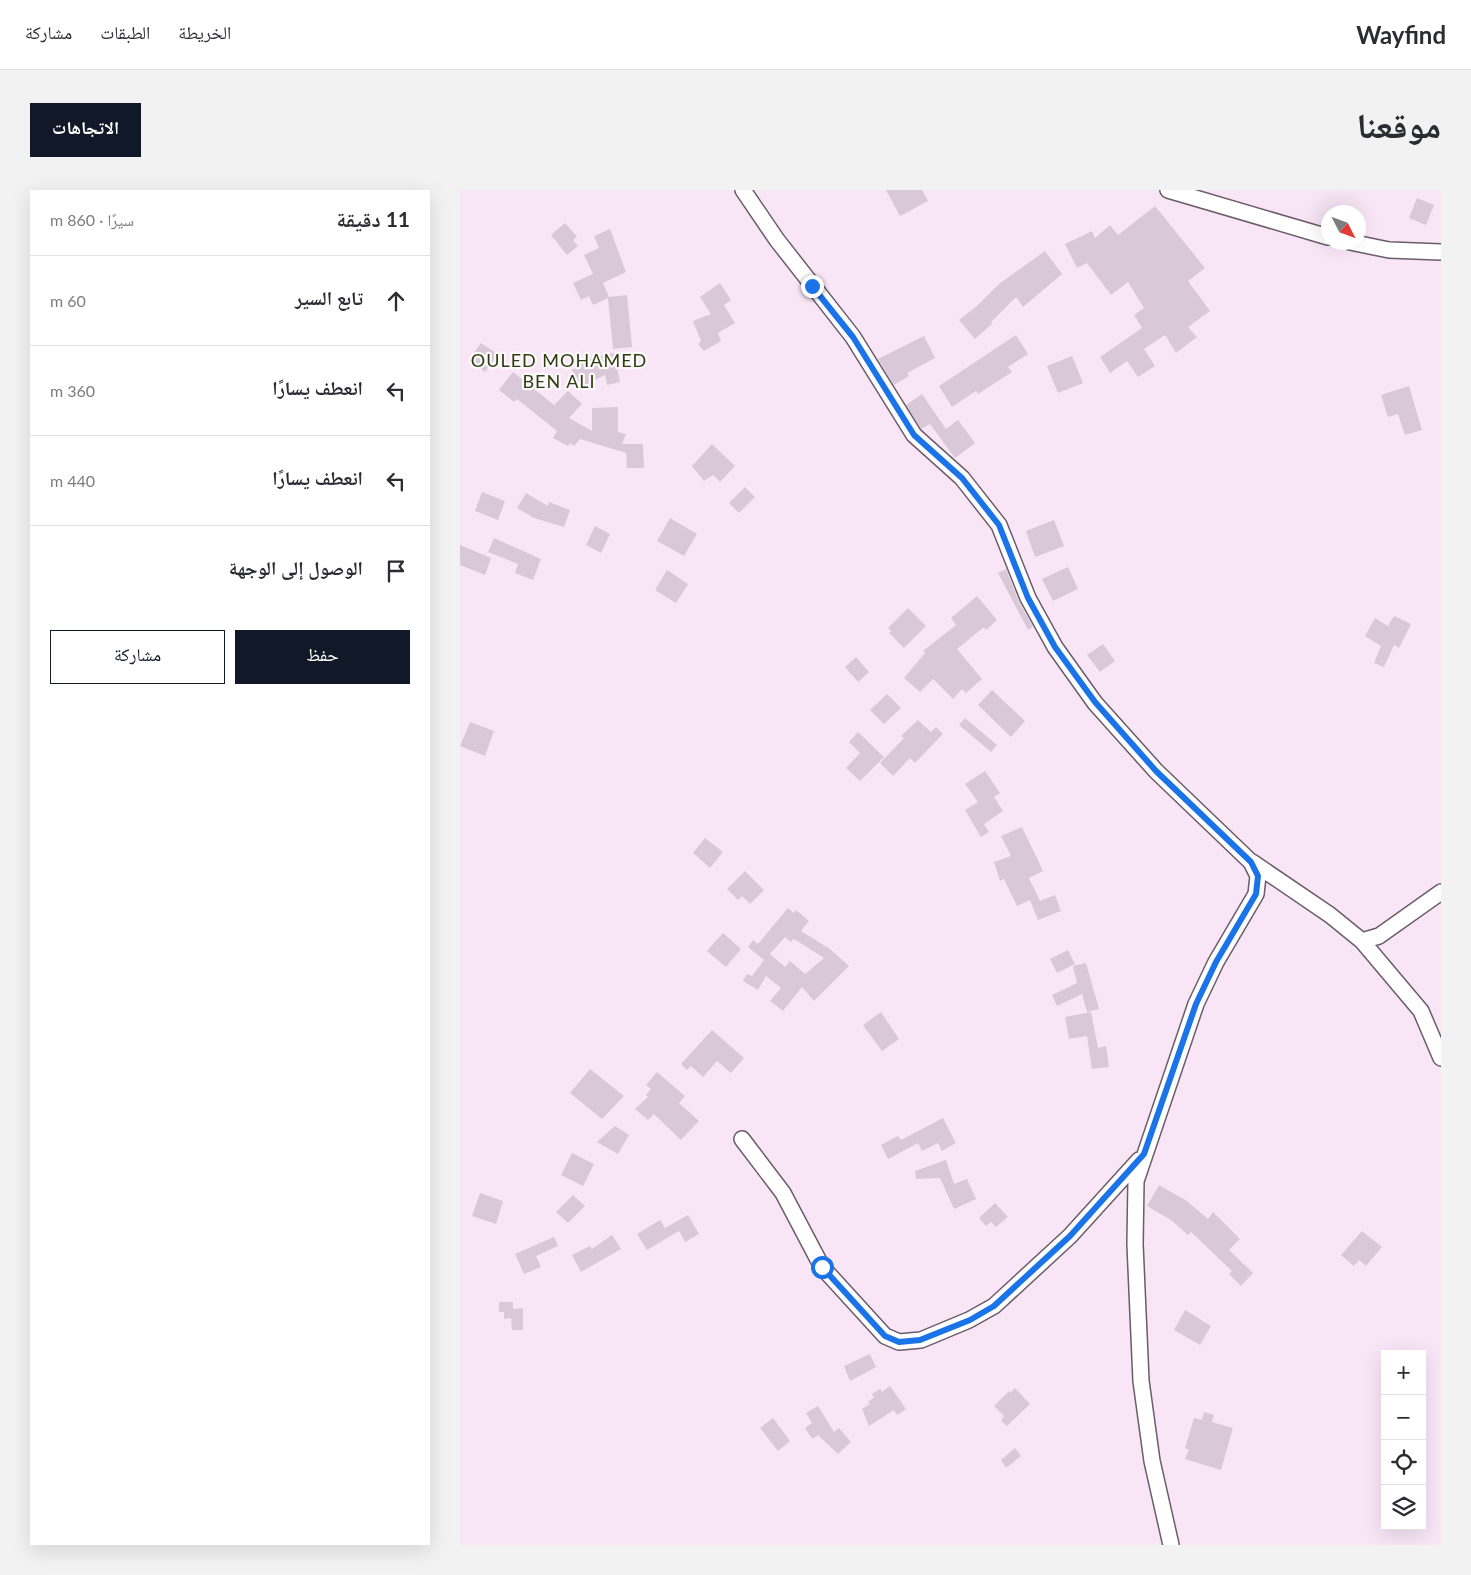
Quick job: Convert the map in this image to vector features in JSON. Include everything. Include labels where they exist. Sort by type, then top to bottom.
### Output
[{"type":"street","points":[[744,190],[777,240],[853,337],[914,435],[962,478],[999,525],[1028,598],[1055,647],[1095,702],[1156,771],[1251,862],[1330,915],[1362,941],[1421,1011],[1441,1058]]},
{"type":"street","points":[[1168,190],[1321,234]]},
{"type":"street","points":[[1366,245],[1389,250],[1441,252]]},
{"type":"street","points":[[1171,1545],[1152,1461],[1140,1382],[1135,1244],[1136,1181],[1196,1004],[1216,962],[1256,894],[1258,876],[1251,862]]},
{"type":"street","points":[[1362,941],[1379,936],[1441,892]]},
{"type":"street","points":[[742,1139],[783,1193],[822,1267],[885,1336],[899,1342],[920,1340],[970,1320],[994,1306],[1070,1236],[1144,1154]]},
{"type":"building","points":[[886,190],[922,190],[928,201],[900,216]]},
{"type":"building","points":[[1417,198],[1434,205],[1426,225],[1409,218]]},
{"type":"building","points":[[1155,206],[1205,268],[1188,281],[1210,311],[1188,327],[1197,337],[1176,353],[1165,335],[1144,349],[1155,366],[1138,377],[1127,361],[1110,373],[1100,357],[1142,328],[1134,315],[1144,308],[1128,282],[1111,295],[1087,263],[1077,268],[1065,244],[1092,231],[1095,238],[1110,225],[1118,235]]},
{"type":"building","points":[[565,223],[577,237],[573,240],[578,246],[567,255],[551,235]]},
{"type":"building","points":[[610,229],[626,272],[603,283],[609,297],[627,295],[632,347],[613,349],[608,298],[593,305],[589,296],[581,300],[573,283],[593,274],[584,255],[599,248],[594,236]]},
{"type":"building","points":[[1045,251],[1062,274],[1023,307],[1016,297],[991,322],[992,324],[975,339],[959,320],[977,306],[999,284]]},
{"type":"building","points":[[720,283],[731,300],[724,305],[735,323],[718,333],[721,341],[704,351],[698,344],[701,341],[693,321],[711,314],[700,297]]},
{"type":"building","points":[[1016,335],[1028,354],[1008,367],[1012,372],[978,394],[976,391],[952,407],[939,386]]},
{"type":"building","points":[[924,336],[935,358],[907,373],[909,376],[894,385],[878,359]]},
{"type":"building","points":[[481,343],[498,354],[485,372],[469,360]]},
{"type":"building","points":[[614,353],[620,382],[607,385],[605,375],[581,387],[572,370],[591,358]]},
{"type":"building","points":[[1072,356],[1083,383],[1058,393],[1047,366]]},
{"type":"building","points":[[513,372],[554,405],[568,391],[582,404],[569,418],[592,431],[592,408],[618,407],[618,432],[626,434],[622,444],[643,444],[644,468],[627,468],[626,453],[580,439],[574,446],[570,443],[568,446],[553,438],[557,431],[517,399],[514,402],[499,390]]},
{"type":"building","points":[[1409,386],[1422,430],[1405,435],[1398,414],[1388,417],[1381,395]]},
{"type":"building","points":[[922,394],[946,429],[958,420],[975,443],[955,458],[930,424],[921,429],[906,405]]},
{"type":"building","points":[[712,444],[735,466],[720,482],[713,475],[704,481],[692,466]]},
{"type":"building","points":[[745,487],[755,497],[739,513],[729,503]]},
{"type":"building","points":[[482,492],[505,501],[498,520],[475,511]]},
{"type":"building","points":[[526,493],[548,506],[549,502],[570,510],[564,527],[534,518],[517,508]]},
{"type":"building","points":[[670,518],[697,534],[684,556],[657,541]]},
{"type":"building","points":[[1054,520],[1064,546],[1035,557],[1026,531]]},
{"type":"building","points":[[595,526],[610,534],[601,553],[586,545]]},
{"type":"building","points":[[494,538],[541,559],[533,580],[515,573],[518,564],[488,552]]},
{"type":"building","points":[[460,545],[491,558],[485,575],[460,565]]},
{"type":"building","points":[[1068,567],[1078,589],[1053,601],[1042,579]]},
{"type":"building","points":[[1006,569],[1019,602],[1033,627],[1028,630],[998,573]]},
{"type":"building","points":[[667,570],[688,584],[676,603],[655,590]]},
{"type":"building","points":[[977,596],[997,620],[986,630],[984,627],[957,649],[982,679],[966,693],[962,689],[953,699],[933,679],[920,692],[904,678],[925,653],[923,651],[956,625],[951,618]]},
{"type":"building","points":[[908,608],[926,626],[904,648],[889,633],[891,631],[888,628]]},
{"type":"building","points":[[1394,616],[1411,624],[1399,648],[1394,645],[1384,667],[1374,663],[1381,646],[1365,636],[1375,618],[1388,626]]},
{"type":"building","points":[[1103,644],[1115,661],[1100,672],[1087,655]]},
{"type":"building","points":[[856,657],[869,672],[858,682],[845,667]]},
{"type":"building","points":[[992,690],[1025,721],[1011,737],[978,705]]},
{"type":"building","points":[[887,694],[901,708],[884,724],[870,710]]},
{"type":"building","points":[[965,718],[997,745],[991,752],[959,725]]},
{"type":"building","points":[[918,720],[931,732],[936,727],[943,734],[915,763],[910,758],[893,776],[880,763],[904,738],[901,736]]},
{"type":"building","points":[[470,722],[494,731],[485,756],[460,746]]},
{"type":"building","points":[[858,732],[884,757],[860,781],[846,768],[860,753],[849,742]]},
{"type":"building","points":[[985,771],[1000,793],[994,797],[1003,811],[984,824],[989,832],[981,837],[965,810],[978,802],[965,784]]},
{"type":"building","points":[[1022,827],[1043,871],[1029,878],[1040,901],[1055,895],[1061,911],[1038,920],[1030,900],[1017,906],[1004,879],[1000,881],[994,862],[1011,856],[1001,836]]},
{"type":"building","points":[[705,838],[723,852],[710,868],[693,853]]},
{"type":"building","points":[[745,871],[764,890],[750,904],[742,896],[738,900],[727,889]]},
{"type":"building","points":[[788,908],[794,913],[796,910],[809,921],[801,931],[830,949],[849,966],[814,1001],[802,987],[783,1011],[770,1001],[781,988],[766,976],[758,990],[743,981],[747,974],[752,976],[764,960],[748,947],[753,940],[758,944]],"holes":[[[785,937],[791,942],[794,939],[824,958],[805,974],[790,961],[785,967],[770,954]]]},
{"type":"building","points":[[723,933],[741,949],[726,967],[707,951]]},
{"type":"building","points":[[1068,950],[1075,964],[1057,973],[1050,959]]},
{"type":"building","points":[[1086,963],[1099,1009],[1087,1012],[1082,994],[1057,1006],[1052,995],[1077,983],[1073,966]]},
{"type":"building","points":[[881,1012],[899,1039],[882,1051],[863,1025]]},
{"type":"building","points":[[1091,1012],[1098,1048],[1106,1046],[1109,1067],[1092,1069],[1087,1036],[1069,1039],[1065,1017]]},
{"type":"building","points":[[712,1030],[744,1058],[731,1073],[717,1061],[703,1077],[691,1066],[687,1070],[681,1064]]},
{"type":"building","points":[[590,1069],[624,1096],[602,1119],[570,1093]]},
{"type":"building","points":[[657,1072],[685,1096],[679,1103],[699,1121],[681,1140],[654,1114],[648,1120],[635,1109],[648,1097],[646,1095],[651,1089],[646,1085]]},
{"type":"building","points":[[943,1118],[956,1143],[942,1151],[938,1143],[922,1151],[918,1143],[888,1159],[881,1145],[898,1136],[901,1140]]},
{"type":"building","points":[[615,1126],[629,1135],[618,1154],[597,1142]]},
{"type":"building","points":[[572,1153],[594,1164],[583,1186],[561,1175]]},
{"type":"building","points":[[946,1160],[954,1184],[967,1179],[976,1199],[954,1209],[940,1178],[916,1179],[915,1171]]},
{"type":"building","points":[[1159,1185],[1187,1201],[1208,1219],[1213,1212],[1240,1239],[1229,1250],[1253,1273],[1241,1286],[1229,1274],[1232,1271],[1191,1232],[1188,1235],[1171,1220],[1147,1206]]},
{"type":"building","points":[[480,1193],[503,1201],[496,1224],[472,1216]]},
{"type":"building","points":[[573,1195],[585,1206],[568,1223],[556,1212]]},
{"type":"building","points":[[995,1203],[1008,1217],[996,1227],[991,1222],[986,1226],[979,1218]]},
{"type":"building","points":[[688,1215],[699,1234],[685,1242],[679,1231],[647,1250],[637,1234],[660,1220],[665,1228]]},
{"type":"building","points":[[1362,1231],[1382,1247],[1366,1266],[1359,1260],[1354,1266],[1341,1255]]},
{"type":"building","points":[[612,1235],[621,1249],[581,1272],[572,1255],[590,1246],[592,1249]]},
{"type":"building","points":[[554,1237],[558,1246],[536,1256],[541,1267],[524,1274],[515,1254]]},
{"type":"building","points":[[499,1302],[513,1302],[513,1309],[523,1308],[523,1330],[512,1330],[511,1318],[504,1319],[504,1312],[499,1312]]},
{"type":"building","points":[[1185,1310],[1211,1326],[1200,1345],[1174,1330]]},
{"type":"building","points":[[870,1354],[876,1367],[850,1381],[844,1366]]},
{"type":"building","points":[[890,1386],[906,1409],[897,1415],[894,1410],[869,1426],[862,1409],[870,1404],[868,1402],[874,1397],[872,1394],[880,1389],[882,1392]]},
{"type":"building","points":[[1015,1388],[1030,1404],[1007,1426],[1001,1421],[1004,1416],[994,1406],[1009,1391],[1010,1393]]},
{"type":"building","points":[[818,1406],[834,1432],[839,1428],[851,1442],[838,1454],[818,1435],[812,1439],[805,1428],[812,1423],[806,1413]]},
{"type":"building","points":[[1204,1412],[1214,1415],[1212,1422],[1233,1428],[1221,1470],[1185,1459],[1189,1450],[1185,1448],[1194,1418],[1202,1420]]},
{"type":"building","points":[[773,1418],[790,1441],[778,1451],[760,1428]]},
{"type":"building","points":[[1015,1448],[1021,1456],[1006,1468],[1001,1460]]},
{"type":"district","name":"OULED MOHAMED BEN ALI","points":[[559,371]]},
{"type":"route","points":[[812,286],[853,337],[914,435],[936,457],[962,478],[999,525],[1028,598],[1055,647],[1095,702],[1156,771],[1251,862],[1258,876],[1256,894],[1216,962],[1196,1004],[1144,1154],[1070,1236],[994,1306],[970,1320],[920,1340],[899,1342],[885,1336],[822,1267]]}]
